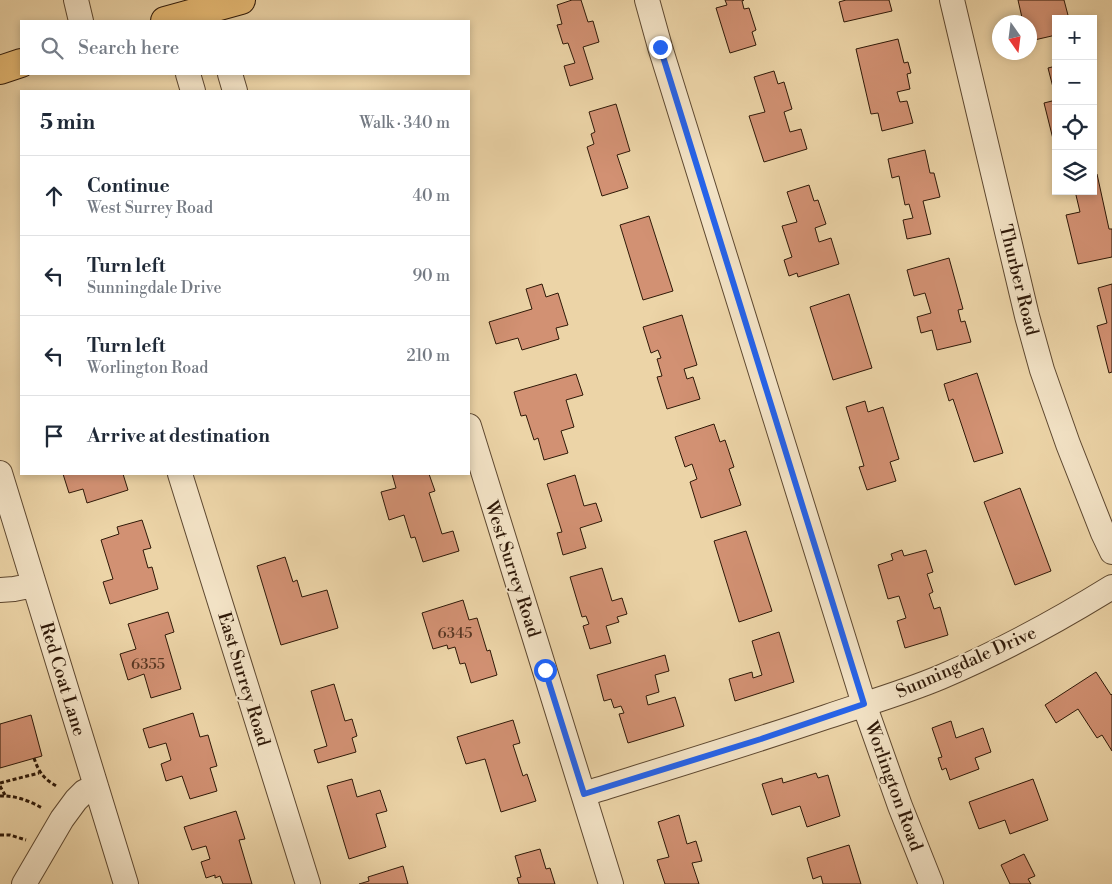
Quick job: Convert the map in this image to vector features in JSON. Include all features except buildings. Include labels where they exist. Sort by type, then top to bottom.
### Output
[{"type":"main road","points":[[177,20],[212,15],[241,0]]},
{"type":"main road","points":[[0,70],[20,63]]},
{"type":"street","points":[[76,0],[81,20]]},
{"type":"street","name":"Worlington Road","points":[[647,0],[864,704],[900,806],[931,884]]},
{"type":"street","name":"Thurber Road","points":[[952,0],[1023,300],[1042,370],[1068,444],[1112,552]]},
{"type":"street","points":[[188,75],[193,90]]},
{"type":"street","points":[[230,75],[236,90]]},
{"type":"street","name":"West Surrey Road","points":[[470,429],[611,884]]},
{"type":"street","name":"Red Coat Lane","points":[[0,474],[126,884]]},
{"type":"street","name":"East Surrey Road","points":[[180,475],[308,884]]},
{"type":"street","points":[[0,590],[34,585]]},
{"type":"street","name":"Sunningdale Drive","points":[[584,794],[761,739],[908,690],[978,660],[1048,625],[1112,588]]},
{"type":"street","points":[[24,884],[62,819],[84,792],[96,786]]},
{"type":"path","points":[[34,758],[40,773],[58,788]]},
{"type":"path","points":[[40,773],[0,785],[2,795],[22,799],[45,810]]},
{"type":"path","points":[[0,835],[10,835],[28,841]]},
{"type":"route","points":[[545,670],[584,794],[761,739],[864,704],[660,47]]}]
